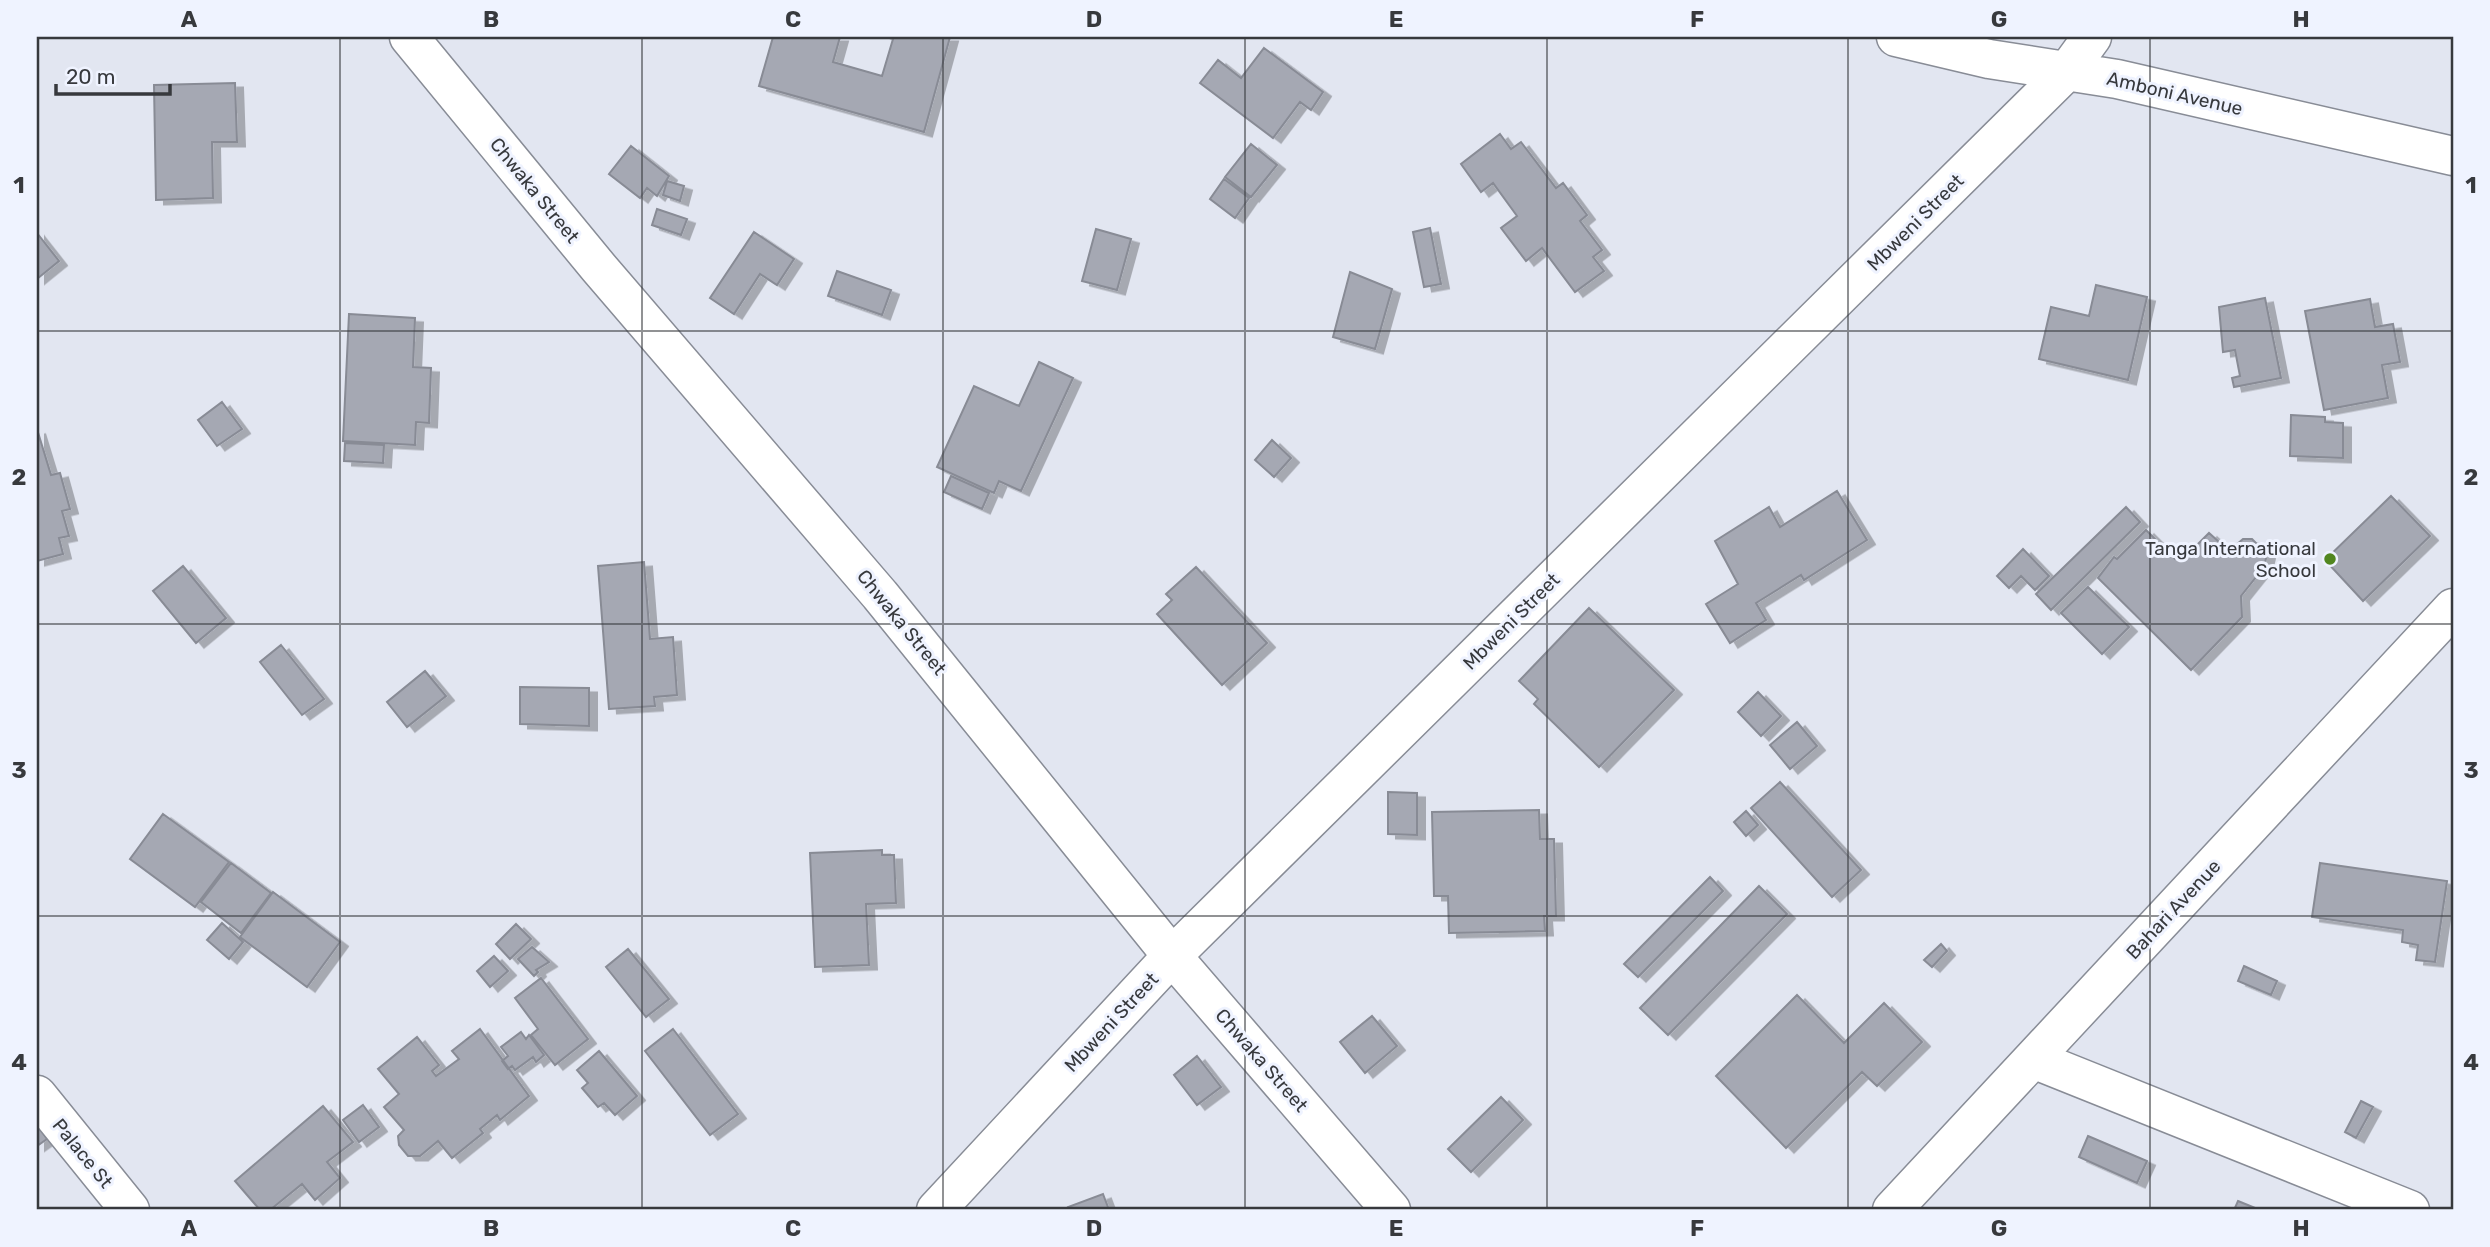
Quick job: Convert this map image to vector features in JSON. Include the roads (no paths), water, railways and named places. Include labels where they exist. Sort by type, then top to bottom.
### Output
[{"type":"street","name":"Chwaka Street","points":[[410,37],[599,268],[880,595],[1172,956],[1391,1210]]},
{"type":"street","name":"Amboni Avenue","points":[[1896,37],[1989,58],[2062,53],[2453,156]]},
{"type":"street","name":"Mbweni Street","points":[[936,1210],[1172,956],[2062,53],[2092,37]]},
{"type":"street","name":"Bahari Avenue","points":[[1892,1210],[2453,608]]},
{"type":"street","points":[[2033,1059],[2410,1210]]},
{"type":"street","name":"Palace St","points":[[37,1096],[130,1210]]},
{"type":"place","name":"Tanga International School","points":[[2330,559]]}]
